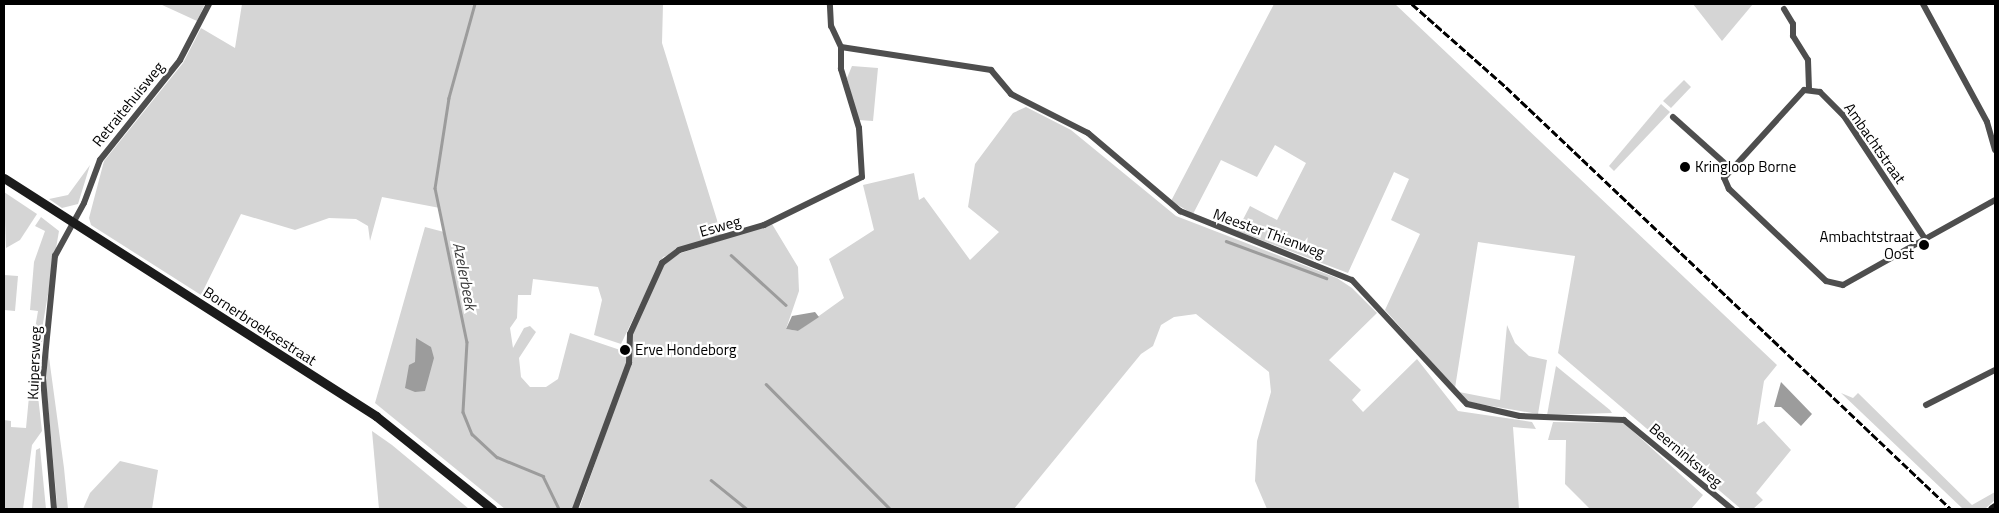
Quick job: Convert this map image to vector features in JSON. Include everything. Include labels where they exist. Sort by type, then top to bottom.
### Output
[{"type":"main road","name":"Bornerbroeksestraat","points":[[4,178],[376,416],[492,509]]},
{"type":"street","name":"Retraitehuisweg","points":[[72,222],[100,160],[180,60],[209,4]]},
{"type":"street","name":"Esweg","points":[[575,509],[629,362],[630,334],[662,263],[679,250],[764,225],[862,177],[859,128],[841,69],[841,47],[831,26],[830,4]]},
{"type":"street","points":[[1923,4],[1986,122],[1995,150]]},
{"type":"street","points":[[1784,9],[1793,24],[1792,36],[1808,60],[1809,89],[1800,93],[1730,168],[1724,178],[1729,189],[1831,284],[1847,283],[1995,200]]},
{"type":"street","name":"Meester Thienweg","points":[[841,47],[991,70],[1011,94],[1088,134],[1180,211],[1228,234],[1352,280],[1474,407],[1520,416],[1624,420]]},
{"type":"street","name":"Ambachtstraat","points":[[1809,89],[1820,92],[1844,116],[1925,239]]},
{"type":"street","points":[[1673,117],[1730,168]]},
{"type":"street","name":"Kuipersweg","points":[[54,509],[44,360],[55,256],[72,222]]},
{"type":"street","points":[[1926,404],[1995,370]]},
{"type":"street","name":"Beerninksweg","points":[[1624,420],[1732,509]]},
{"type":"shaded area","points":[[160,4],[205,4],[197,21]]},
{"type":"shaded area","points":[[242,4],[663,4],[662,43],[722,236],[663,257],[621,344],[594,335],[602,300],[598,287],[533,279],[531,295],[518,295],[517,318],[510,328],[513,348],[524,328],[530,326],[536,332],[519,358],[521,377],[530,387],[546,387],[558,379],[570,333],[626,352],[628,361],[573,509],[505,509],[375,403],[425,227],[444,232],[440,208],[382,197],[370,241],[368,226],[356,219],[329,218],[295,230],[241,214],[201,295],[91,225],[89,218],[104,161],[183,63],[201,28],[235,48]]},
{"type":"shaded area","points":[[1274,4],[1395,4],[1777,365],[1764,381],[1757,425],[1764,421],[1791,450],[1756,493],[1763,500],[1753,509],[1741,509],[1558,353],[1575,256],[1478,242],[1455,388],[1385,310],[1420,234],[1391,220],[1409,179],[1394,172],[1348,273],[1237,231],[1250,206],[1277,220],[1306,163],[1275,145],[1257,177],[1221,160],[1193,214],[1171,201]]},
{"type":"shaded area","points":[[1693,4],[1753,4],[1722,41]]},
{"type":"shaded area","points":[[852,66],[878,68],[873,121],[858,120],[847,78]]},
{"type":"shaded area","points":[[1684,80],[1691,87],[1671,108],[1663,101]]},
{"type":"shaded area","points":[[1661,104],[1670,112],[1614,171],[1609,166]]},
{"type":"shaded area","points":[[1026,107],[1071,130],[1176,216],[1337,278],[1352,288],[1377,313],[1329,360],[1361,390],[1352,400],[1363,412],[1417,359],[1458,411],[1532,422],[1536,429],[1513,427],[1519,509],[1267,509],[1255,481],[1257,441],[1271,392],[1269,372],[1196,314],[1174,317],[1161,325],[1153,346],[1141,354],[1014,509],[579,509],[631,362],[631,338],[663,266],[678,254],[772,224],[798,267],[799,291],[786,329],[798,331],[844,298],[829,259],[874,230],[863,185],[914,173],[919,200],[924,197],[970,260],[999,232],[968,207],[975,164],[1013,113]]},
{"type":"shaded area","points":[[90,165],[78,204],[62,208],[49,199],[68,195]]},
{"type":"shaded area","points":[[4,192],[37,214],[20,240],[6,248]]},
{"type":"shaded area","points":[[41,217],[59,231],[42,329],[35,329],[38,311],[30,310],[34,262],[45,231],[35,226]]},
{"type":"shaded area","points":[[4,275],[18,276],[15,311],[4,310]]},
{"type":"shaded area","points":[[815,312],[819,317],[798,331],[786,329],[792,316]]},
{"type":"shaded area","points":[[1507,325],[1515,343],[1529,356],[1547,360],[1538,414],[1468,402],[1459,392],[1500,400]]},
{"type":"shaded area","points":[[35,333],[43,336],[36,379],[42,431],[32,445],[23,509],[4,509],[4,420],[11,421],[11,427],[26,428]]},
{"type":"shaded area","points":[[416,338],[431,347],[434,358],[425,391],[415,392],[405,388],[409,365],[415,362]]},
{"type":"shaded area","points":[[48,350],[68,509],[57,509],[46,382]]},
{"type":"shaded area","points":[[1556,366],[1610,410],[1612,413],[1547,415]]},
{"type":"shaded area","points":[[1781,382],[1812,414],[1801,426],[1781,407],[1774,407]]},
{"type":"shaded area","points":[[1841,393],[1853,398],[1858,393],[1972,505],[1995,492],[1995,500],[1985,509],[1963,509]]},
{"type":"shaded area","points":[[1553,422],[1624,423],[1703,495],[1691,509],[1590,509],[1565,484],[1566,440],[1548,440]]},
{"type":"shaded area","points":[[372,431],[392,445],[469,509],[379,509]]},
{"type":"shaded area","points":[[40,448],[46,509],[32,509],[36,450]]},
{"type":"shaded area","points":[[120,461],[158,470],[152,509],[83,509],[90,493]]},
{"type":"waterway","name":"Azelerbeek","points":[[475,4],[449,98],[435,188],[467,342],[463,412],[472,434],[497,457],[543,476],[559,509]]},
{"type":"waterway","points":[[1226,241],[1326,278]]},
{"type":"waterway","points":[[731,255],[786,305]]},
{"type":"waterway","points":[[766,384],[890,509]]},
{"type":"waterway","points":[[711,480],[747,509]]},
{"type":"railway","points":[[1412,4],[1506,87],[1951,509]]},
{"type":"place","name":"Kringloop Borne","points":[[1685,167]]},
{"type":"place","name":"Ambachtstraat Oost","points":[[1924,245]]},
{"type":"place","name":"Erve Hondeborg","points":[[625,350]]}]
